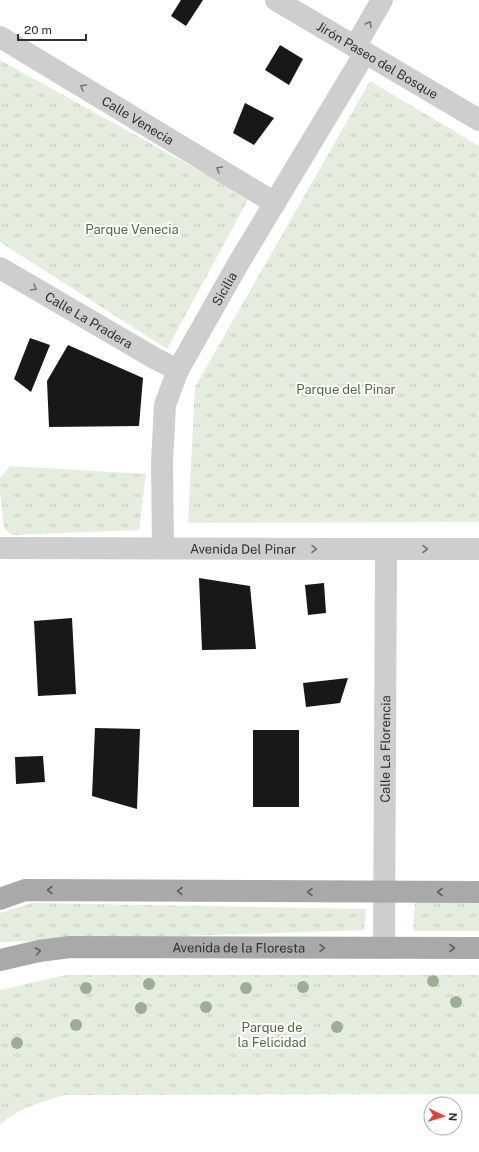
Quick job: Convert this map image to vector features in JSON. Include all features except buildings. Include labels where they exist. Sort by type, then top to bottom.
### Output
[{"type":"main road","points":[[0,900],[25,890],[479,892]]},
{"type":"main road","name":"Avenida de la Floresta","points":[[0,960],[39,951],[70,947],[479,948]]},
{"type":"street","name":"Jirón Paseo del Bosque","points":[[276,0],[479,120]]},
{"type":"street","name":"Sicilia","points":[[164,548],[162,462],[165,405],[178,370],[238,264],[275,203],[360,50],[382,0]]},
{"type":"street","name":"Calle Venecia","points":[[0,37],[275,203]]},
{"type":"street","name":"Calle La Pradera","points":[[0,268],[156,359],[178,370]]},
{"type":"street","name":"Avenida Del Pinar","points":[[2,546],[479,549]]},
{"type":"street","name":"Calle La Florencia","points":[[384,948],[386,549]]},
{"type":"street","points":[[0,890],[25,890]]},
{"type":"green space","name":"Parque Venecia","points":[[0,60],[249,198],[167,349],[0,242]]},
{"type":"green space","name":"Parque del Pinar","points":[[370,81],[479,146],[479,522],[188,523],[195,387]]},
{"type":"green space","points":[[10,466],[146,474],[139,530],[12,535],[4,528],[0,491],[0,478]]},
{"type":"green space","points":[[415,902],[479,902],[479,931],[413,931]]},
{"type":"green space","points":[[32,903],[366,909],[364,930],[0,942],[0,913]]},
{"type":"green space","name":"Parque de la Felicidad","points":[[66,975],[479,975],[479,1094],[64,1095],[22,1110],[14,1114],[0,1125],[0,990]]}]
